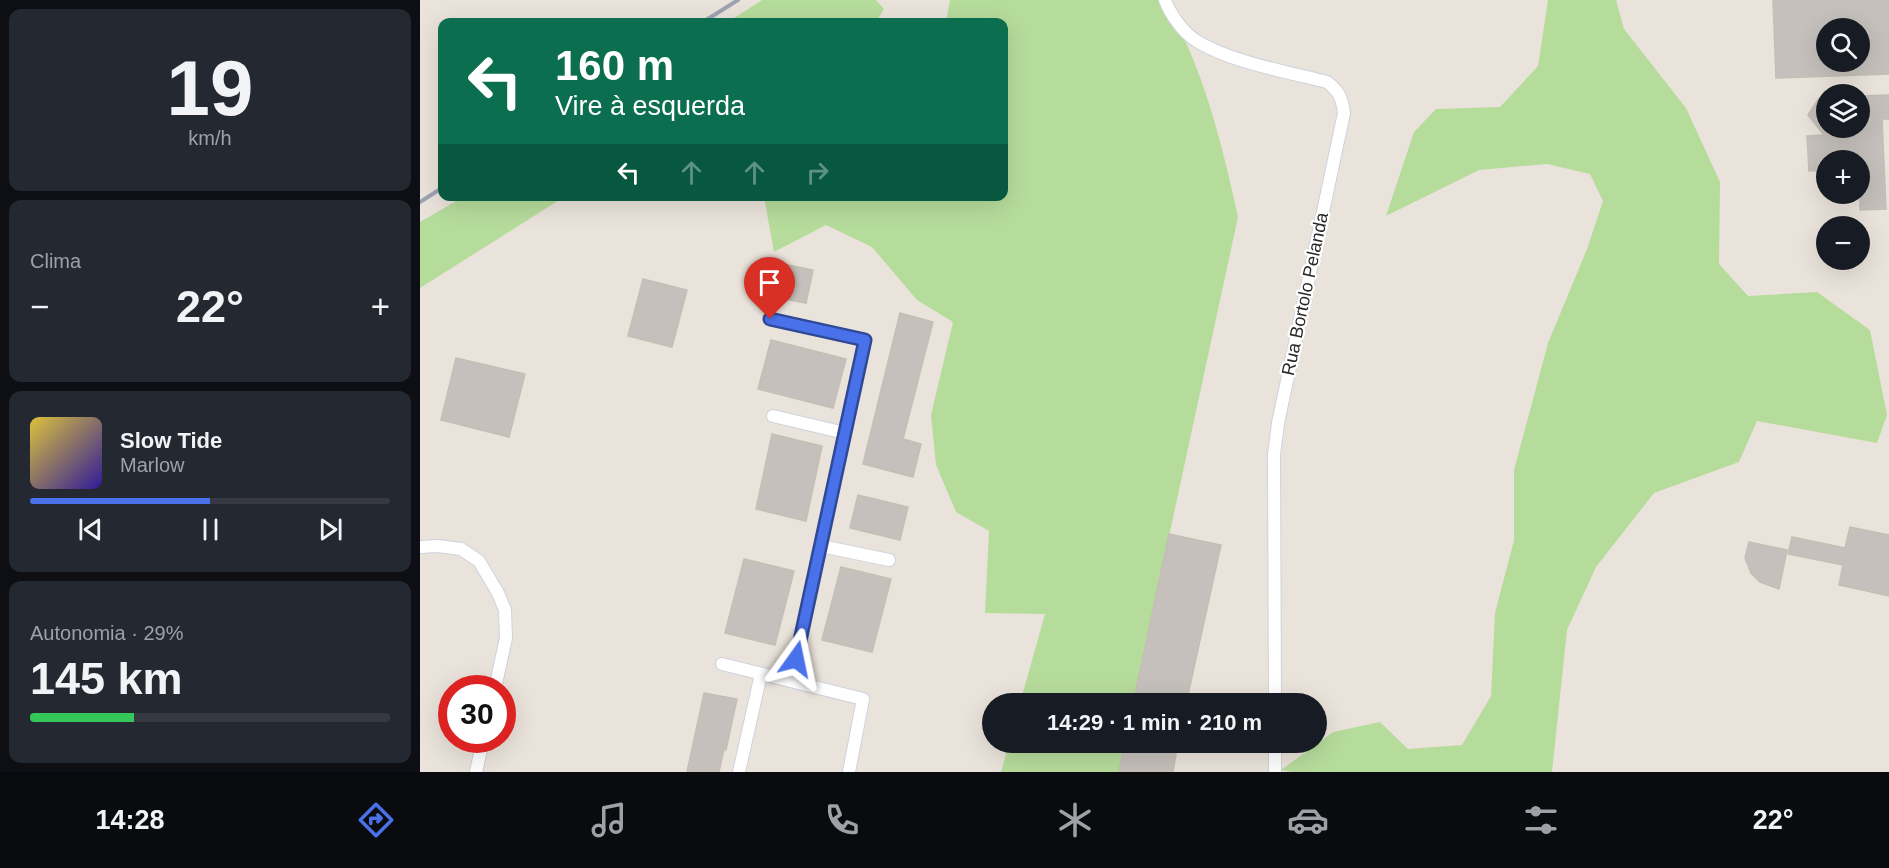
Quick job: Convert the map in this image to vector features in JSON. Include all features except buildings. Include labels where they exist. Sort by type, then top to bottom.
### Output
[{"type":"street","name":"Rua Bortolo Pelanda","points":[[1166,0],[1175,19],[1194,40],[1231,57],[1327,82],[1338,91],[1342,99],[1344,113],[1278,423],[1274,455],[1275,693]]},
{"type":"street","points":[[770,319],[865,340],[792,681]]},
{"type":"street","points":[[773,416],[845,433]]},
{"type":"street","points":[[420,548],[438,546],[460,549],[479,561],[505,610],[506,638],[498,675]]},
{"type":"street","points":[[821,546],[889,560]]},
{"type":"street","points":[[722,664],[864,699],[849,772]]},
{"type":"street","points":[[739,772],[761,674]]},
{"type":"street","points":[[476,772],[480,753]]},
{"type":"street","points":[[1275,753],[1275,772]]},
{"type":"green space","points":[[762,0],[876,0],[884,9],[878,18],[734,18]]},
{"type":"green space","points":[[950,0],[1165,0],[1187,44],[1200,78],[1213,117],[1238,217],[1135,693],[1023,693],[1045,614],[985,613],[989,531],[956,512],[936,465],[931,415],[953,322],[917,300],[872,247],[826,225],[774,252],[765,201],[1008,201],[1008,18],[947,18]]},
{"type":"green space","points":[[1548,0],[1616,0],[1624,29],[1686,108],[1720,182],[1719,264],[1748,296],[1817,292],[1870,330],[1887,415],[1877,443],[1757,421],[1739,462],[1654,493],[1596,567],[1567,630],[1552,772],[1292,772],[1281,770],[1304,753],[1327,753],[1327,736],[1333,732],[1380,722],[1408,749],[1462,745],[1491,696],[1495,613],[1514,540],[1514,470],[1548,343],[1587,249],[1603,201],[1590,174],[1547,164],[1479,170],[1386,216],[1414,132],[1436,109],[1500,107],[1538,66]]},
{"type":"green space","points":[[456,201],[558,201],[420,288],[420,222]]},
{"type":"green space","points":[[1006,753],[1123,753],[1119,772],[1001,772]]},
{"type":"railway","points":[[709,18],[738,0]]},
{"type":"railway","points":[[420,202],[438,191]]},
{"type":"route","points":[[770,319],[865,340],[796,659]]}]
